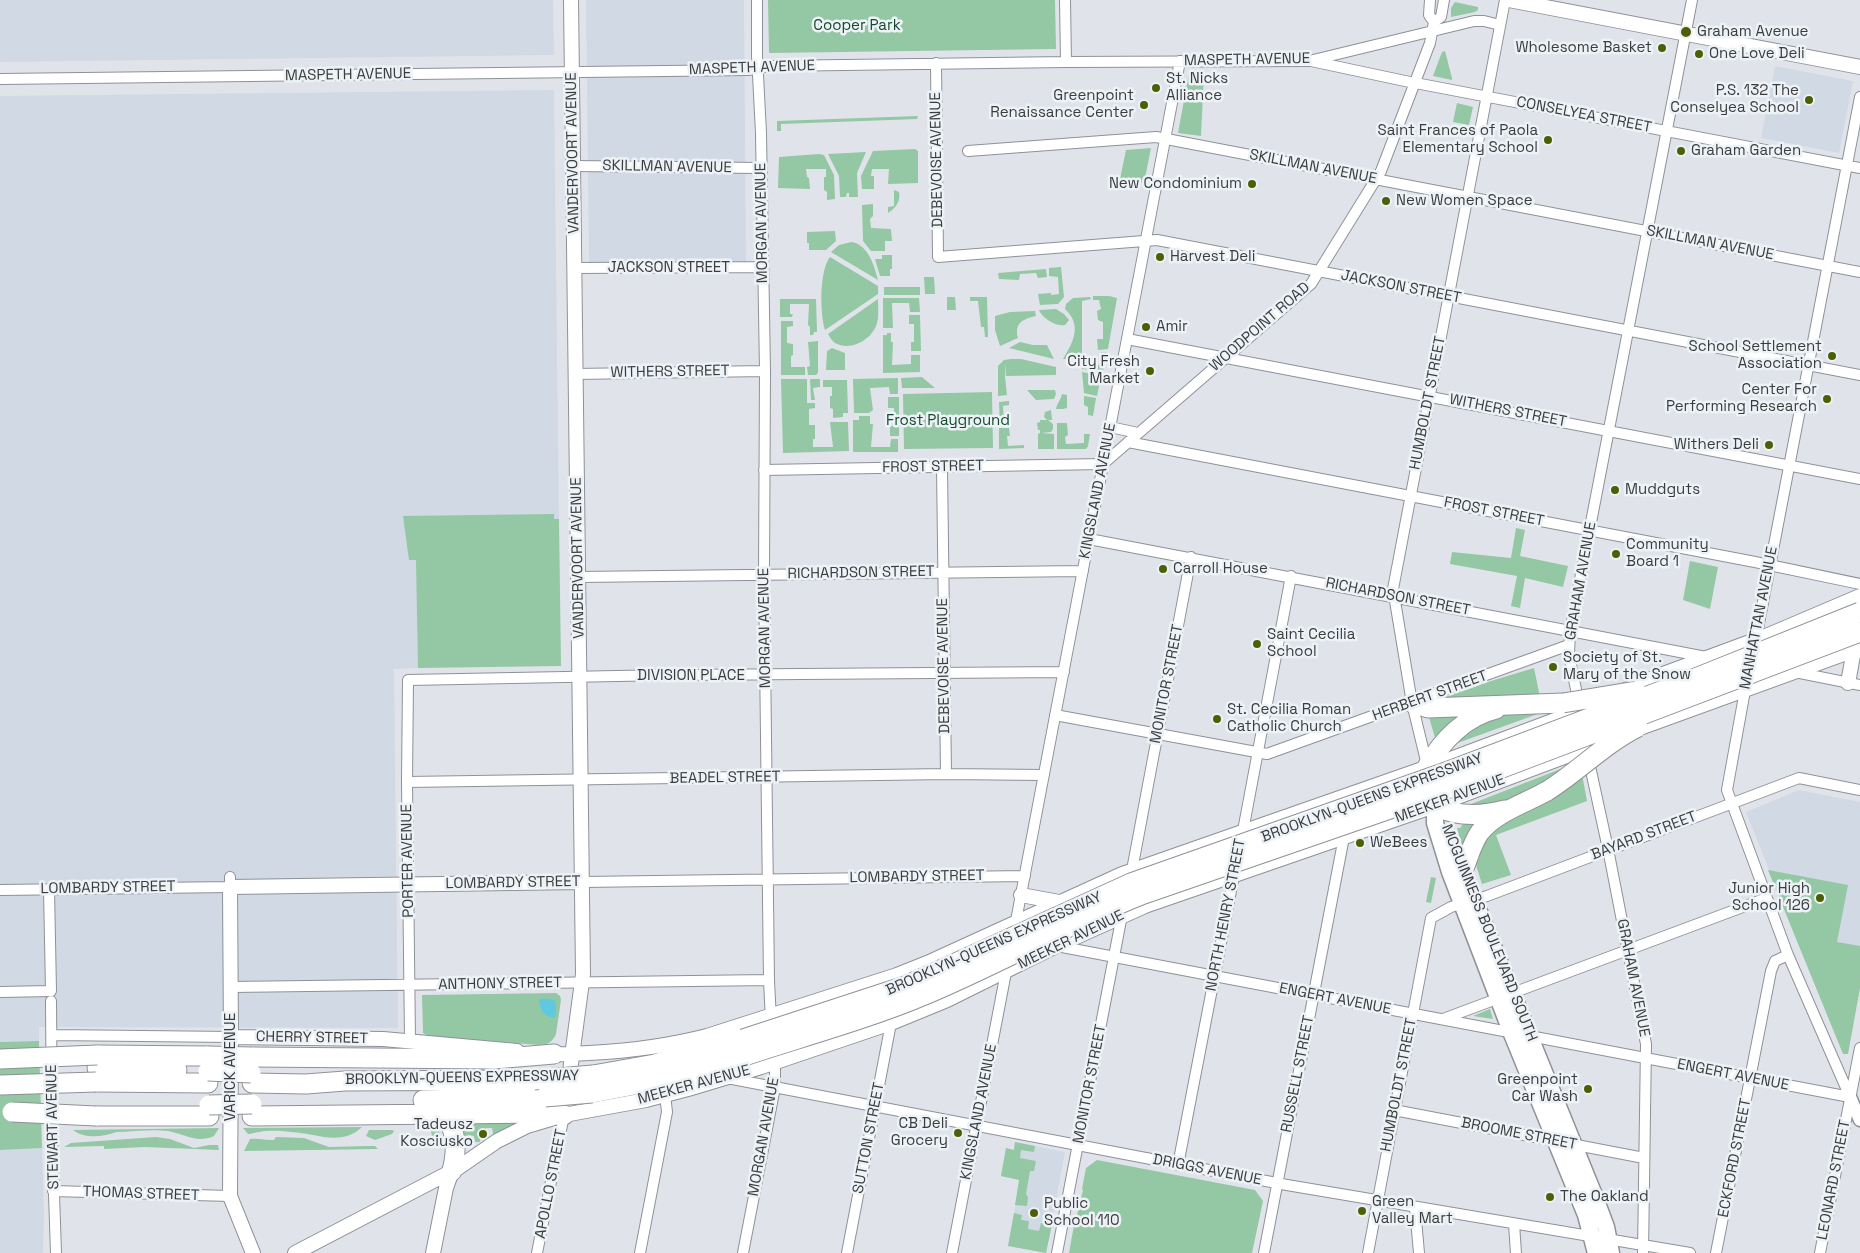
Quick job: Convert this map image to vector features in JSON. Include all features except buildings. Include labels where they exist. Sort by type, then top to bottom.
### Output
[{"type":"highway","name":"BROOKLYN-QUEENS EXPRESSWAY","points":[[252,1071],[306,1074],[345,1081],[534,1080],[593,1084],[671,1078],[743,1048],[920,980],[1088,901],[1145,877],[1437,776],[1698,678],[1860,612]]},
{"type":"highway","name":"BROOKLYN-QUEENS EXPRESSWAY","points":[[743,1048],[875,1014],[920,998],[1137,897],[1438,792],[1689,697],[1858,643]]},
{"type":"highway","points":[[1412,703],[1428,708],[1563,703],[1589,700],[1698,678]]},
{"type":"highway","points":[[1463,872],[1481,831],[1502,815],[1547,791],[1614,740],[1689,697]]},
{"type":"highway","points":[[1427,767],[1440,747],[1464,724],[1484,712],[1514,704]]},
{"type":"highway","points":[[1435,806],[1452,812],[1472,815],[1497,812],[1516,807]]},
{"type":"highway","points":[[0,1069],[54,1067],[252,1071],[563,1054]]},
{"type":"highway","points":[[0,1059],[97,1068]]},
{"type":"highway","points":[[0,1085],[97,1068]]},
{"type":"highway","name":"BROOKLYN-QUEENS EXPRESSWAY","points":[[6,1112],[252,1110],[545,1097],[593,1084]]},
{"type":"highway","points":[[252,1110],[440,1113],[544,1112],[564,1115]]},
{"type":"highway","points":[[440,1113],[446,1118],[453,1130],[454,1153],[452,1170]]},
{"type":"main road","name":"VANDERVOORT AVENUE","points":[[564,1115],[563,1054],[583,974],[571,0]]},
{"type":"main road","points":[[1509,0],[1860,67]]},
{"type":"main road","points":[[563,1054],[620,1052],[656,1047],[707,1036],[914,968],[1132,870],[1427,767],[1580,710],[1663,674],[1755,640],[1860,596]]},
{"type":"main road","points":[[1854,684],[1858,643]]},
{"type":"main road","name":"MEEKER AVENUE","points":[[295,1253],[458,1168],[497,1140],[527,1126],[564,1115],[665,1095],[776,1062],[891,1023],[942,1002],[1056,946],[1151,903],[1435,806],[1586,748],[1794,672],[1858,643]]},
{"type":"main road","name":"HUMBOLDT STREET","points":[[1427,767],[1435,806]]},
{"type":"main road","name":"MCGUINNESS BOULEVARD SOUTH","points":[[1435,806],[1446,824],[1456,858],[1463,872],[1468,902]]},
{"type":"main road","name":"MCGUINNESS BOULEVARD SOUTH","points":[[1435,806],[1435,823],[1450,872],[1468,902],[1505,996],[1529,1036],[1594,1195],[1604,1243]]},
{"type":"main road","name":"LOMBARDY STREET","points":[[230,882],[408,884],[582,882]]},
{"type":"main road","name":"VARICK AVENUE","points":[[230,882],[230,1196],[253,1253]]},
{"type":"main road","points":[[1021,896],[1060,902]]},
{"type":"main road","name":"MCGUINNESS BOULEVARD SOUTH","points":[[1505,996],[1512,1034],[1586,1215],[1604,1243]]},
{"type":"main road","name":"CHERRY STREET","points":[[231,1037],[365,1038],[563,1054]]},
{"type":"main road","points":[[433,1253],[446,1188],[452,1170]]},
{"type":"main road","points":[[1596,1253],[1604,1243]]},
{"type":"street","name":"MORGAN AVENUE","points":[[744,1253],[776,1087],[776,1062],[769,980],[764,574],[765,371],[758,0]]},
{"type":"street","points":[[1065,0],[1066,62]]},
{"type":"street","name":"WOODPOINT ROAD","points":[[1430,0],[1429,15],[1433,27]]},
{"type":"street","name":"WOODPOINT ROAD","points":[[1103,464],[1311,284],[1381,171],[1416,83],[1433,27],[1441,17],[1444,0]]},
{"type":"street","name":"HUMBOLDT STREET","points":[[1427,767],[1412,703],[1393,589],[1505,0]]},
{"type":"street","name":"GRAHAM AVENUE","points":[[1643,1249],[1646,1044],[1586,748],[1569,644],[1692,0]]},
{"type":"street","name":"MASPETH AVENUE","points":[[0,80],[748,70],[770,66],[936,63],[1309,61],[1433,27],[1474,21],[1484,21],[1500,25]]},
{"type":"street","name":"KINGSLAND AVENUE","points":[[952,1253],[1006,971],[1002,950],[1015,922],[1021,896],[1180,61]]},
{"type":"street","name":"CONSELYEA STREET","points":[[1309,61],[1486,97],[1860,168]]},
{"type":"street","name":"DEBEVOISE AVENUE","points":[[936,63],[938,257]]},
{"type":"street","name":"MANHATTAN AVENUE","points":[[1860,97],[1770,565],[1744,690],[1727,790],[1788,955],[1860,1120]]},
{"type":"street","name":"SKILLMAN AVENUE","points":[[968,151],[1156,137],[1860,272]]},
{"type":"street","name":"SKILLMAN AVENUE","points":[[573,166],[761,168]]},
{"type":"street","name":"JACKSON STREET","points":[[938,257],[1157,240],[1860,376]]},
{"type":"street","name":"JACKSON STREET","points":[[574,268],[763,267]]},
{"type":"street","name":"WITHERS STREET","points":[[1127,339],[1860,479]]},
{"type":"street","name":"WITHERS STREET","points":[[575,374],[765,371]]},
{"type":"street","points":[[1110,427],[1138,433]]},
{"type":"street","name":"FROST STREET","points":[[1128,442],[1590,530],[1860,584]]},
{"type":"street","name":"FROST STREET","points":[[764,470],[1103,464]]},
{"type":"street","name":"DEBEVOISE AVENUE","points":[[942,467],[946,774]]},
{"type":"street","name":"RICHARDSON STREET","points":[[1089,539],[1291,576],[1707,658]]},
{"type":"street","name":"MONITOR STREET","points":[[1132,870],[1191,557]]},
{"type":"street","name":"RICHARDSON STREET","points":[[579,577],[1082,571]]},
{"type":"street","name":"NORTH HENRY STREET","points":[[1178,1164],[1291,576]]},
{"type":"street","name":"HERBERT STREET","points":[[1055,715],[1267,754],[1412,703],[1569,644]]},
{"type":"street","name":"DIVISION PLACE","points":[[408,680],[670,675],[766,676],[1064,672]]},
{"type":"street","points":[[1794,672],[1854,684]]},
{"type":"street","name":"PORTER AVENUE","points":[[408,680],[407,782],[410,1041]]},
{"type":"street","name":"BEADEL STREET","points":[[407,782],[946,774],[1044,775]]},
{"type":"street","name":"BAYARD STREET","points":[[1431,918],[1451,907],[1799,778],[1860,790]]},
{"type":"street","name":"RUSSELL STREET","points":[[1264,1253],[1344,837]]},
{"type":"street","name":"LOMBARDY STREET","points":[[582,882],[1025,876]]},
{"type":"street","name":"LOMBARDY STREET","points":[[0,890],[230,882]]},
{"type":"street","name":"STEWART AVENUE","points":[[49,889],[53,1191],[56,1253]]},
{"type":"street","points":[[1442,1019],[1767,898]]},
{"type":"street","name":"MONITOR STREET","points":[[1058,1253],[1122,915]]},
{"type":"street","name":"HUMBOLDT STREET","points":[[1368,1253],[1431,918]]},
{"type":"street","name":"ENGERT AVENUE","points":[[1056,946],[1850,1097]]},
{"type":"street","name":"ECKFORD STREET","points":[[1716,1253],[1771,971],[1775,961],[1788,955]]},
{"type":"street","name":"ANTHONY STREET","points":[[230,986],[769,980]]},
{"type":"street","points":[[0,992],[51,996]]},
{"type":"street","name":"SUTTON STREET","points":[[847,1253],[891,1023]]},
{"type":"street","name":"CHERRY STREET","points":[[52,1036],[231,1037]]},
{"type":"street","name":"LEONARD STREET","points":[[1820,1253],[1860,1048]]},
{"type":"street","name":"DRIGGS AVENUE","points":[[726,1077],[1278,1184],[1514,1224],[1604,1243],[1690,1253]]},
{"type":"street","points":[[640,1253],[667,1112],[665,1095]]},
{"type":"street","name":"BROOME STREET","points":[[1394,1110],[1644,1158]]},
{"type":"street","name":"APOLLO STREET","points":[[537,1253],[564,1115]]},
{"type":"street","name":"THOMAS STREET","points":[[53,1191],[230,1196]]},
{"type":"street","points":[[1415,1208],[1419,1253]]},
{"type":"street","points":[[1514,1224],[1516,1253]]},
{"type":"shaded area","points":[[0,0],[553,0],[554,55],[0,62]]},
{"type":"shaded area","points":[[586,0],[744,0],[746,263],[589,263]]},
{"type":"shaded area","name":"P.S. 132 The Conselyea School","points":[[1775,66],[1853,81],[1839,153],[1761,138]]},
{"type":"shaded area","points":[[554,90],[559,522],[416,525],[418,668],[394,669],[398,1028],[39,1027],[39,1041],[0,1042],[0,96]]},
{"type":"shaded area","name":"Junior High School 126","points":[[1799,790],[1860,802],[1860,983],[1821,1000],[1746,812]]},
{"type":"shaded area","name":"Public School 110","points":[[1015,1142],[1065,1152],[1046,1253],[1008,1246],[1020,1180],[1001,1176],[1006,1148],[1014,1150]]},
{"type":"shaded area","points":[[42,1148],[43,1253],[0,1253],[0,1150]]},
{"type":"green space","name":"Cooper Park","points":[[768,0],[1055,0],[1056,49],[769,53]]},
{"type":"green space","points":[[1455,2],[1478,7],[1478,10],[1451,17],[1451,8]]},
{"type":"green space","points":[[1445,51],[1452,80],[1433,76],[1442,52]]},
{"type":"green space","points":[[1189,73],[1204,73],[1201,136],[1178,133]]},
{"type":"green space","points":[[1457,103],[1473,107],[1469,125],[1453,122]]},
{"type":"green space","points":[[918,116],[917,119],[781,124],[781,131],[777,131],[777,121]]},
{"type":"green space","points":[[1151,148],[1144,183],[1120,179],[1126,150]]},
{"type":"green space","points":[[915,149],[918,151],[918,183],[888,184],[889,169],[872,169],[871,176],[874,176],[874,189],[862,189],[861,176],[873,151]]},
{"type":"green space","points":[[866,152],[857,173],[858,197],[849,197],[849,193],[847,193],[846,197],[840,197],[839,176],[828,154]]},
{"type":"green space","points":[[824,155],[834,175],[835,199],[827,200],[827,192],[824,190],[826,169],[806,169],[810,189],[778,188],[779,157]]},
{"type":"green space","points":[[894,190],[899,192],[899,199],[895,207],[888,213],[888,207],[894,206]]},
{"type":"green space","points":[[873,204],[873,216],[870,219],[871,228],[891,229],[892,241],[885,241],[885,251],[871,251],[863,241],[862,205]]},
{"type":"green space","points":[[835,231],[836,241],[826,250],[809,250],[807,232]]},
{"type":"green space","points":[[851,242],[866,251],[878,280],[831,252],[839,245]]},
{"type":"green space","points":[[882,255],[892,255],[890,276],[880,276],[875,259],[882,259]]},
{"type":"green space","points":[[830,257],[878,286],[878,294],[825,330],[822,314],[822,282],[826,264]]},
{"type":"green space","points":[[1061,267],[1064,297],[1058,304],[1040,305],[1038,294],[1059,294],[1058,277],[1049,276],[1049,268]]},
{"type":"green space","points":[[1046,269],[1047,277],[1038,278],[1036,273],[1020,274],[1019,280],[999,279],[998,273]]},
{"type":"green space","points":[[924,277],[934,277],[935,294],[925,294]]},
{"type":"green space","points":[[884,287],[920,287],[920,295],[884,295]]},
{"type":"green space","points":[[1093,296],[1117,298],[1108,349],[1098,350],[1097,339],[1103,339],[1103,322],[1098,320],[1097,311],[1101,309],[1099,300],[1093,300]]},
{"type":"green space","points":[[947,297],[955,297],[956,310],[947,310]]},
{"type":"green space","points":[[970,297],[987,297],[988,337],[985,337],[984,327],[981,327],[978,301],[970,301]]},
{"type":"green space","points":[[1090,297],[1091,299],[1082,301],[1082,359],[1063,359],[1075,333],[1073,321],[1065,309],[1066,304],[1073,298]]},
{"type":"green space","points":[[883,298],[919,298],[920,312],[910,312],[909,303],[892,303],[893,328],[883,328]]},
{"type":"green space","points":[[780,299],[816,299],[817,332],[810,335],[810,327],[808,325],[809,304],[790,304],[790,314],[793,314],[792,317],[780,317]]},
{"type":"green space","points":[[878,299],[877,323],[875,329],[866,339],[848,346],[833,341],[828,334]]},
{"type":"green space","points":[[1056,309],[1069,320],[1065,325],[1058,325],[1050,321],[1039,310]]},
{"type":"green space","points":[[1035,311],[1036,316],[1024,320],[1019,325],[1017,329],[1018,338],[1000,346],[995,330],[995,316],[1010,312]]},
{"type":"green space","points":[[909,315],[920,315],[921,351],[911,351],[911,342],[914,342],[914,324],[909,324]]},
{"type":"green space","points":[[781,321],[793,321],[793,326],[787,327],[787,343],[793,344],[791,367],[805,367],[805,375],[781,375]]},
{"type":"green space","points":[[887,333],[891,333],[891,342],[893,342],[892,365],[911,364],[911,355],[920,355],[920,372],[883,373],[883,335],[887,335]]},
{"type":"green space","points":[[818,341],[818,373],[816,375],[808,375],[807,367],[810,366],[808,342]]},
{"type":"green space","points":[[1020,342],[1033,345],[1047,345],[1054,359],[1009,348]]},
{"type":"green space","points":[[832,348],[845,353],[845,370],[826,370],[827,351]]},
{"type":"green space","points":[[1101,352],[1107,352],[1103,371],[1082,369],[1082,363],[1099,365]]},
{"type":"green space","points":[[1021,359],[1056,367],[1056,375],[1006,376],[1006,363],[1005,377],[1007,395],[998,396],[998,366],[1004,360]]},
{"type":"green space","points":[[1082,372],[1101,376],[1097,396],[1084,393]]},
{"type":"green space","points":[[922,377],[935,388],[902,388],[901,378]]},
{"type":"green space","points":[[898,378],[898,394],[890,394],[889,387],[870,388],[873,410],[869,413],[854,413],[853,379]]},
{"type":"green space","points":[[781,379],[807,379],[807,403],[815,403],[815,408],[809,409],[809,425],[815,425],[813,447],[833,447],[830,422],[848,422],[849,451],[783,453]]},
{"type":"green space","points":[[810,379],[820,379],[820,387],[813,388],[815,400],[811,400]]},
{"type":"green space","points":[[823,380],[847,380],[848,413],[843,413],[843,417],[833,418],[833,409],[830,408],[832,387],[823,387]]},
{"type":"green space","points":[[1027,390],[1055,390],[1056,394],[1054,399],[1036,400]]},
{"type":"green space","name":"Frost Playground","points":[[992,392],[993,448],[904,449],[903,394]]},
{"type":"green space","points":[[1062,394],[1067,395],[1067,408],[1056,409],[1061,398]]},
{"type":"green space","points":[[1084,396],[1096,398],[1093,416],[1088,415],[1088,407],[1084,405]]},
{"type":"green space","points":[[888,397],[899,397],[899,436],[890,436],[890,427],[894,425],[894,408],[888,408]]},
{"type":"green space","points":[[1009,401],[1009,405],[1003,406],[1004,423],[1009,423],[1009,426],[1000,426],[999,402]]},
{"type":"green space","points":[[1051,410],[1052,420],[1048,420],[1053,424],[1053,429],[1051,432],[1041,433],[1054,434],[1054,449],[1038,449],[1038,434],[1040,430],[1038,430],[1037,423],[1040,420],[1047,420],[1044,417],[1045,412]]},
{"type":"green space","points":[[859,416],[870,416],[870,424],[873,424],[871,447],[890,447],[891,439],[898,439],[898,452],[853,452],[853,420],[859,420]]},
{"type":"green space","points":[[1057,423],[1067,423],[1068,435],[1065,437],[1066,444],[1084,443],[1084,434],[1090,434],[1086,449],[1057,449]]},
{"type":"green space","points":[[999,428],[1009,428],[1010,436],[1007,436],[1008,446],[1024,445],[1024,448],[999,449]]},
{"type":"green space","points":[[554,514],[554,519],[559,519],[561,666],[418,668],[416,560],[409,560],[403,516]]},
{"type":"green space","points":[[1516,528],[1525,530],[1520,556],[1568,566],[1563,587],[1525,578],[1520,608],[1511,606],[1517,576],[1450,564],[1452,552],[1511,558]]},
{"type":"green space","points":[[1690,561],[1718,567],[1710,609],[1683,600]]},
{"type":"green space","points":[[1534,668],[1540,697],[1445,699],[1445,697]]},
{"type":"green space","points":[[1546,711],[1452,745],[1458,735],[1503,712]]},
{"type":"green space","points":[[1465,713],[1436,741],[1428,714]]},
{"type":"green space","points":[[1568,766],[1542,786],[1498,805],[1466,806]]},
{"type":"green space","points":[[1582,774],[1587,801],[1496,835],[1511,875],[1482,884],[1476,865],[1476,856],[1483,836]]},
{"type":"green space","points":[[1479,819],[1467,845],[1461,843],[1457,828],[1460,828],[1464,823]]},
{"type":"green space","points":[[1768,870],[1848,885],[1837,942],[1860,946],[1860,988],[1848,1054],[1843,1054]]},
{"type":"green space","points":[[1431,877],[1436,878],[1431,903],[1426,902]]},
{"type":"green space","points":[[556,993],[560,996],[561,1000],[556,1034],[551,1041],[545,1044],[428,1036],[423,1033],[422,995]]},
{"type":"green space","points":[[1490,1009],[1493,1019],[1473,1016]]},
{"type":"green space","points":[[39,1041],[42,1148],[0,1150],[0,1042]]},
{"type":"green space","points":[[536,1117],[494,1139],[492,1128],[486,1128],[486,1135],[480,1135],[480,1142],[475,1142],[474,1136],[468,1135],[469,1146],[460,1145],[457,1120]]},
{"type":"green space","points":[[426,1126],[434,1126],[439,1130],[440,1137],[432,1137],[431,1130],[426,1130]]},
{"type":"green space","points":[[362,1127],[354,1133],[337,1138],[279,1131],[248,1134],[243,1128]]},
{"type":"green space","points":[[219,1128],[214,1136],[202,1139],[162,1130],[116,1132],[106,1135],[88,1136],[73,1130]]},
{"type":"green space","points":[[369,1130],[394,1131],[392,1134],[375,1140],[366,1136]]},
{"type":"green space","points":[[156,1137],[170,1139],[194,1148],[218,1145],[219,1150],[145,1147],[104,1149],[104,1146],[64,1147],[71,1143]]},
{"type":"green space","points":[[276,1137],[304,1138],[329,1147],[375,1146],[378,1149],[244,1151],[250,1139],[274,1140]]},
{"type":"green space","points":[[1015,1142],[1035,1146],[1034,1152],[1021,1150],[1020,1158],[1036,1161],[1034,1171],[1030,1171],[1026,1194],[1028,1197],[1027,1206],[1015,1205],[1019,1180],[1001,1176],[1006,1148],[1014,1150]]},
{"type":"green space","points":[[1097,1160],[1255,1190],[1263,1201],[1252,1253],[1069,1253],[1086,1168]]},
{"type":"green space","points":[[1014,1213],[1022,1215],[1021,1220],[1029,1221],[1028,1229],[1039,1231],[1041,1223],[1052,1225],[1046,1253],[1008,1246]]},
{"type":"water","points":[[539,999],[555,1001],[555,1018],[543,1012]]},
{"type":"place","name":"Graham Avenue","points":[[1686,32]]},
{"type":"place","name":"Wholesome Basket","points":[[1662,48]]},
{"type":"place","name":"One Love Deli","points":[[1699,54]]},
{"type":"place","name":"St. Nicks Alliance","points":[[1156,88]]},
{"type":"place","name":"P.S. 132 The Conselyea School","points":[[1809,100]]},
{"type":"place","name":"Greenpoint Renaissance Center","points":[[1144,105]]},
{"type":"place","name":"Saint Frances of Paola Elementary School","points":[[1548,140]]},
{"type":"place","name":"Graham Garden","points":[[1681,151]]},
{"type":"place","name":"New Condominium","points":[[1252,184]]},
{"type":"place","name":"New Women Space","points":[[1386,201]]},
{"type":"place","name":"Harvest Deli","points":[[1160,257]]},
{"type":"place","name":"Amir","points":[[1146,327]]},
{"type":"place","name":"School Settlement Association","points":[[1832,356]]},
{"type":"place","name":"City Fresh Market","points":[[1150,371]]},
{"type":"place","name":"Center For Performing Research","points":[[1827,399]]},
{"type":"place","name":"Withers Deli","points":[[1769,445]]},
{"type":"place","name":"Muddguts","points":[[1615,490]]},
{"type":"place","name":"Community Board 1","points":[[1616,554]]},
{"type":"place","name":"Carroll House","points":[[1163,569]]},
{"type":"place","name":"Saint Cecilia School","points":[[1257,644]]},
{"type":"place","name":"Society of St. Mary of the Snow","points":[[1553,667]]},
{"type":"place","name":"St. Cecilia Roman Catholic Church","points":[[1217,719]]},
{"type":"place","name":"WeBees","points":[[1360,843]]},
{"type":"place","name":"Junior High School 126","points":[[1820,898]]},
{"type":"place","name":"Greenpoint Car Wash","points":[[1588,1089]]},
{"type":"place","name":"CB Deli Grocery","points":[[958,1133]]},
{"type":"place","name":"Tadeusz Kosciusko","points":[[483,1134]]},
{"type":"place","name":"The Oakland","points":[[1550,1197]]},
{"type":"place","name":"Green Valley Mart","points":[[1362,1211]]},
{"type":"place","name":"Public School 110","points":[[1034,1213]]}]
